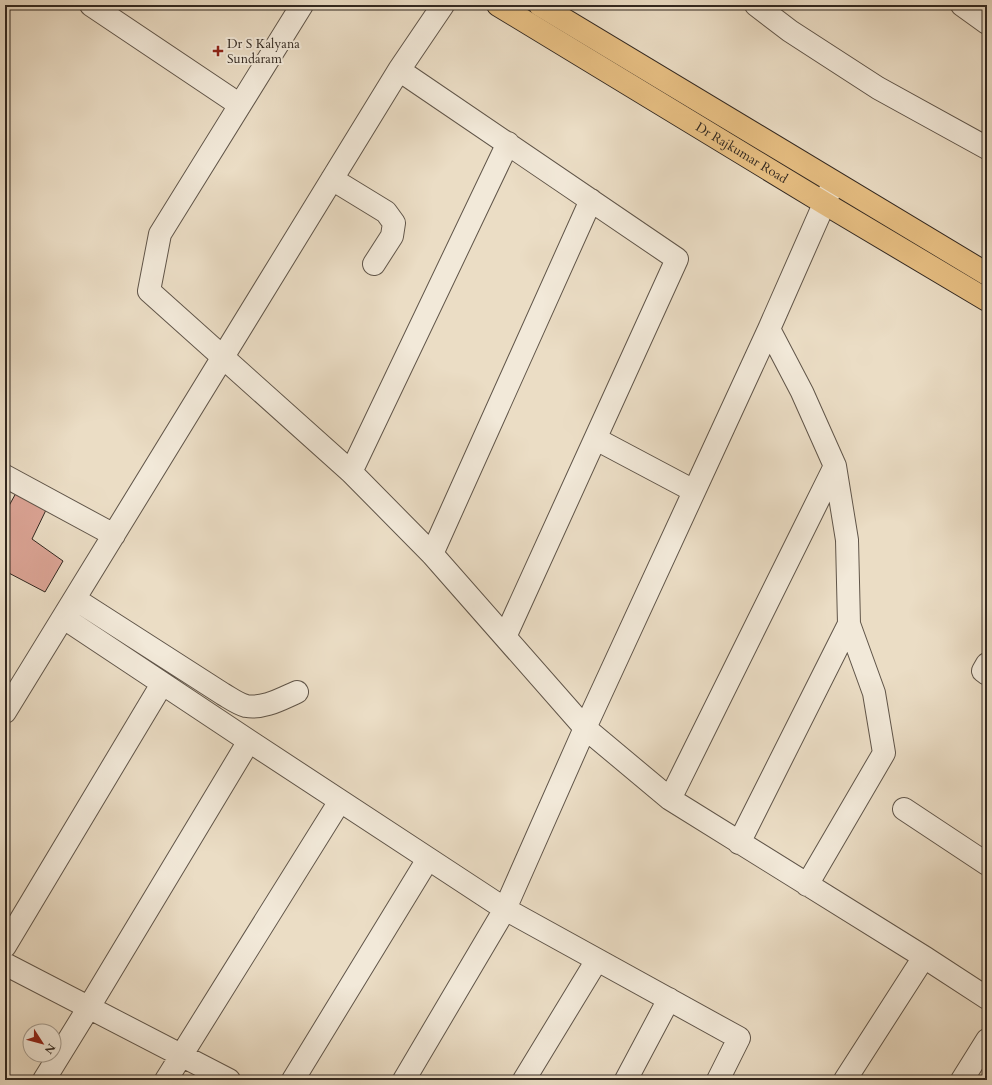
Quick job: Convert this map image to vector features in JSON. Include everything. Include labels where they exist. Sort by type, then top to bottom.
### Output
[{"type":"main road","name":"Dr Rajkumar Road","points":[[498,5],[987,300]]},
{"type":"main road","name":"Dr Rajkumar Road","points":[[540,5],[987,274]]},
{"type":"street","points":[[91,5],[240,105]]},
{"type":"street","points":[[5,712],[64,618],[222,356],[399,70],[443,5]]},
{"type":"street","points":[[756,5],[790,30],[878,88],[987,148]]},
{"type":"street","points":[[962,5],[987,23]]},
{"type":"street","points":[[299,6],[160,234],[149,291],[351,472],[432,554],[585,728],[670,799],[924,957],[987,998]]},
{"type":"street","points":[[399,70],[677,259],[505,637]]},
{"type":"street","points":[[351,472],[508,143]]},
{"type":"street","points":[[332,179],[386,212],[394,223],[392,236],[374,264]]},
{"type":"street","points":[[404,1080],[505,909],[585,728],[768,330],[834,182]]},
{"type":"street","points":[[432,554],[591,200]]},
{"type":"street","points":[[768,330],[802,392],[835,466],[847,540],[849,624],[874,693],[884,753],[807,885]]},
{"type":"street","points":[[596,439],[694,491]]},
{"type":"street","points":[[670,799],[835,466]]},
{"type":"street","points":[[8,484],[114,535]]},
{"type":"street","points":[[75,599],[223,694],[244,705],[257,707],[274,702],[297,692]]},
{"type":"street","points":[[64,618],[505,909],[739,1038],[718,1080]]},
{"type":"street","points":[[739,843],[849,624]]},
{"type":"street","points":[[987,664],[983,671],[987,674]]},
{"type":"street","points":[[5,946],[162,684]]},
{"type":"street","points":[[44,1080],[249,741]]},
{"type":"street","points":[[166,1080],[340,801]]},
{"type":"street","points":[[904,809],[987,864]]},
{"type":"street","points":[[293,1080],[428,859]]},
{"type":"street","points":[[845,1080],[924,957]]},
{"type":"street","points":[[524,1080],[597,960]]},
{"type":"street","points":[[5,964],[230,1080]]},
{"type":"street","points":[[626,1080],[668,999]]},
{"type":"street","points":[[962,1080],[987,1040]]},
{"type":"building","points":[[16,493],[46,510],[32,539],[63,561],[45,592],[5,571],[5,513]]},
{"type":"place","name":"Dr S Kalyana Sundaram","points":[[218,51]]}]
